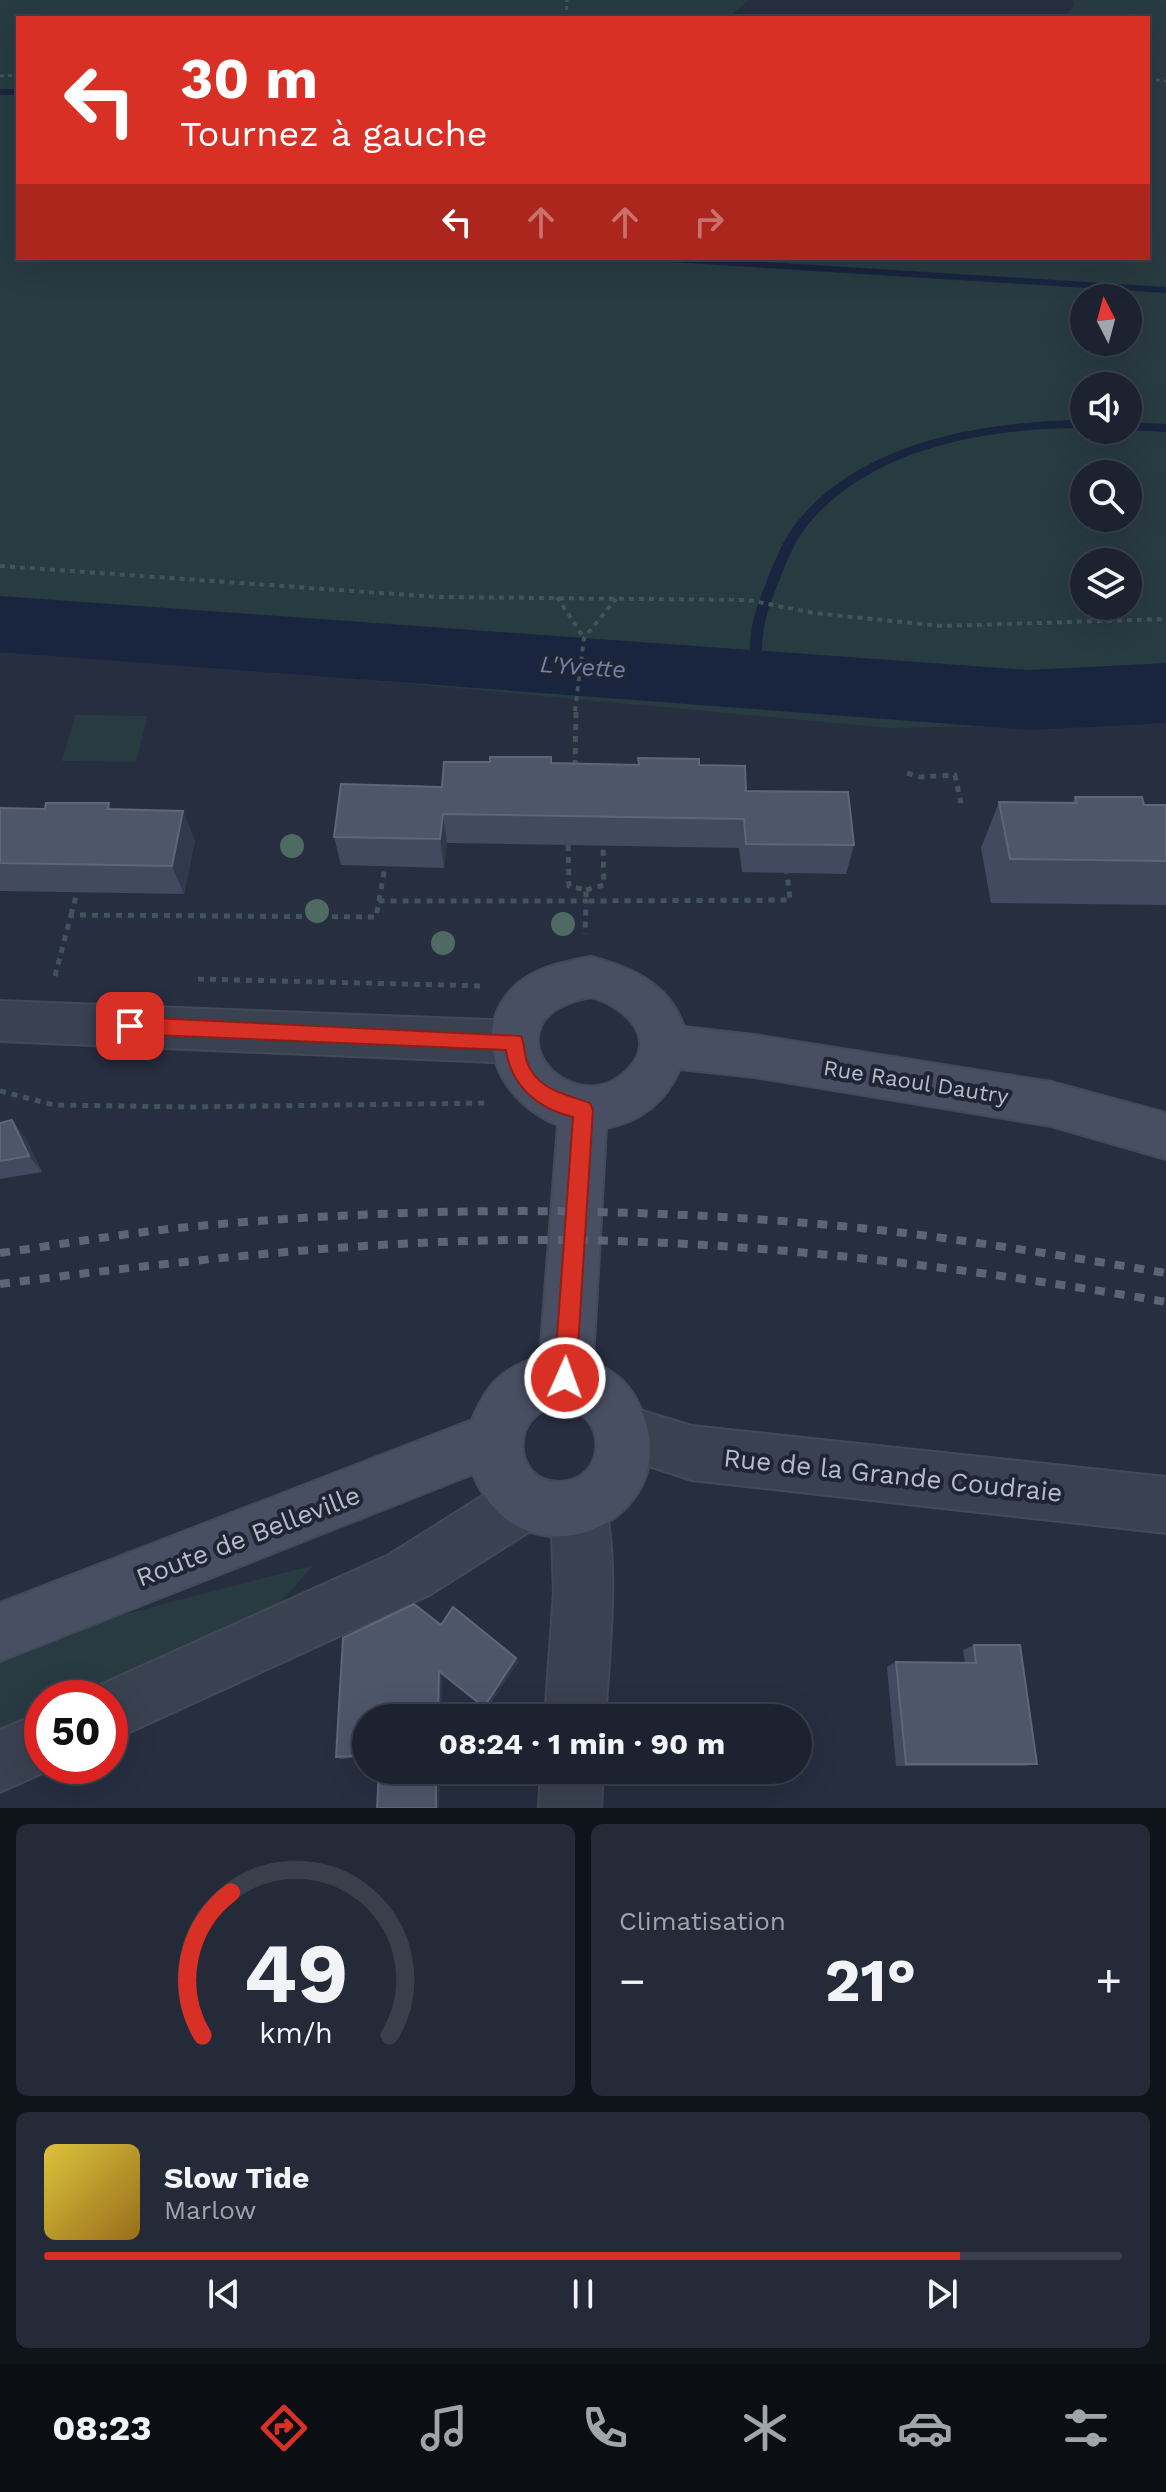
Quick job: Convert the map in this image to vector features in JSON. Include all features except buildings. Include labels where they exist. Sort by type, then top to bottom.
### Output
[{"type":"main road","points":[[583,979],[613,981],[633,991],[650,1006],[660,1025],[662,1046],[658,1067],[638,1092],[607,1107],[562,1102],[522,1071],[514,1042],[518,1022],[530,1003],[547,989],[568,980],[583,979]]},
{"type":"main road","name":"Rue Raoul Dautry","points":[[662,1046],[754,1056],[1051,1104],[1166,1136]]},
{"type":"main road","points":[[562,1102],[565,1378]]},
{"type":"main road","points":[[565,1378],[585,1383],[603,1396],[615,1412],[622,1432],[623,1451],[614,1478],[596,1499],[552,1504],[512,1489],[502,1474],[496,1456],[501,1417],[520,1394],[546,1380],[565,1378]]},
{"type":"main road","name":"Route de Belleville","points":[[0,1632],[496,1438]]},
{"type":"street","points":[[0,1021],[514,1042]]},
{"type":"street","name":"Rue de la Grande Coudraie","points":[[622,1432],[692,1453],[1166,1505]]},
{"type":"street","points":[[128,1703],[409,1575],[552,1504],[583,1593],[576,1704]]},
{"type":"street","points":[[0,1761],[24,1750]]},
{"type":"street","points":[[570,1808],[571,1784]]},
{"type":"path","points":[[0,566],[438,597],[748,600],[862,620],[942,626],[1166,619]]},
{"type":"path","points":[[557,597],[584,638]]},
{"type":"path","points":[[575,766],[575,715],[584,638],[617,598]]},
{"type":"path","points":[[907,773],[920,777],[955,775],[961,803]]},
{"type":"path","points":[[568,845],[569,886],[586,890],[604,885],[603,846]]},
{"type":"path","points":[[71,915],[376,917],[385,866]]},
{"type":"path","points":[[379,901],[790,900],[787,873]]},
{"type":"path","points":[[583,979],[586,890]]},
{"type":"path","points":[[43,976],[57,976],[77,892]]},
{"type":"path","points":[[183,979],[493,987]]},
{"type":"path","points":[[0,1091],[54,1105],[190,1107],[562,1102]]},
{"type":"shaded area","points":[[0,0],[749,0],[730,16],[16,16],[16,260],[1150,260],[1150,16],[1065,16],[1074,6],[1073,0],[1166,0],[1166,723],[890,728],[0,646]]},
{"type":"shaded area","points":[[75,715],[148,716],[136,762],[62,761]]},
{"type":"shaded area","points":[[314,1565],[270,1613],[119,1680],[24,1680],[24,1722],[0,1733],[0,1656],[71,1628]]},
{"type":"water","points":[[953,665],[973,677],[1166,674],[1166,704],[963,709],[925,716]]},
{"type":"waterway","points":[[0,92],[16,92]]},
{"type":"waterway","points":[[687,260],[1166,290]]},
{"type":"waterway","points":[[755,682],[758,627],[776,572],[798,529],[831,495],[863,474],[933,443],[1009,427],[1070,424]]},
{"type":"waterway","points":[[1142,427],[1166,428]]},
{"type":"waterway","name":"L'Yvette","points":[[0,624],[1030,700],[1166,693]]},
{"type":"railway","points":[[0,1253],[148,1231],[275,1220],[431,1212],[586,1212],[742,1218],[862,1228],[1166,1273]]},
{"type":"railway","points":[[0,1284],[323,1249],[517,1240],[599,1241],[843,1256],[1005,1276],[1166,1302]]},
{"type":"route","points":[[130,1026],[514,1042],[517,1062],[527,1080],[542,1095],[561,1105],[583,1110],[565,1378]]}]
